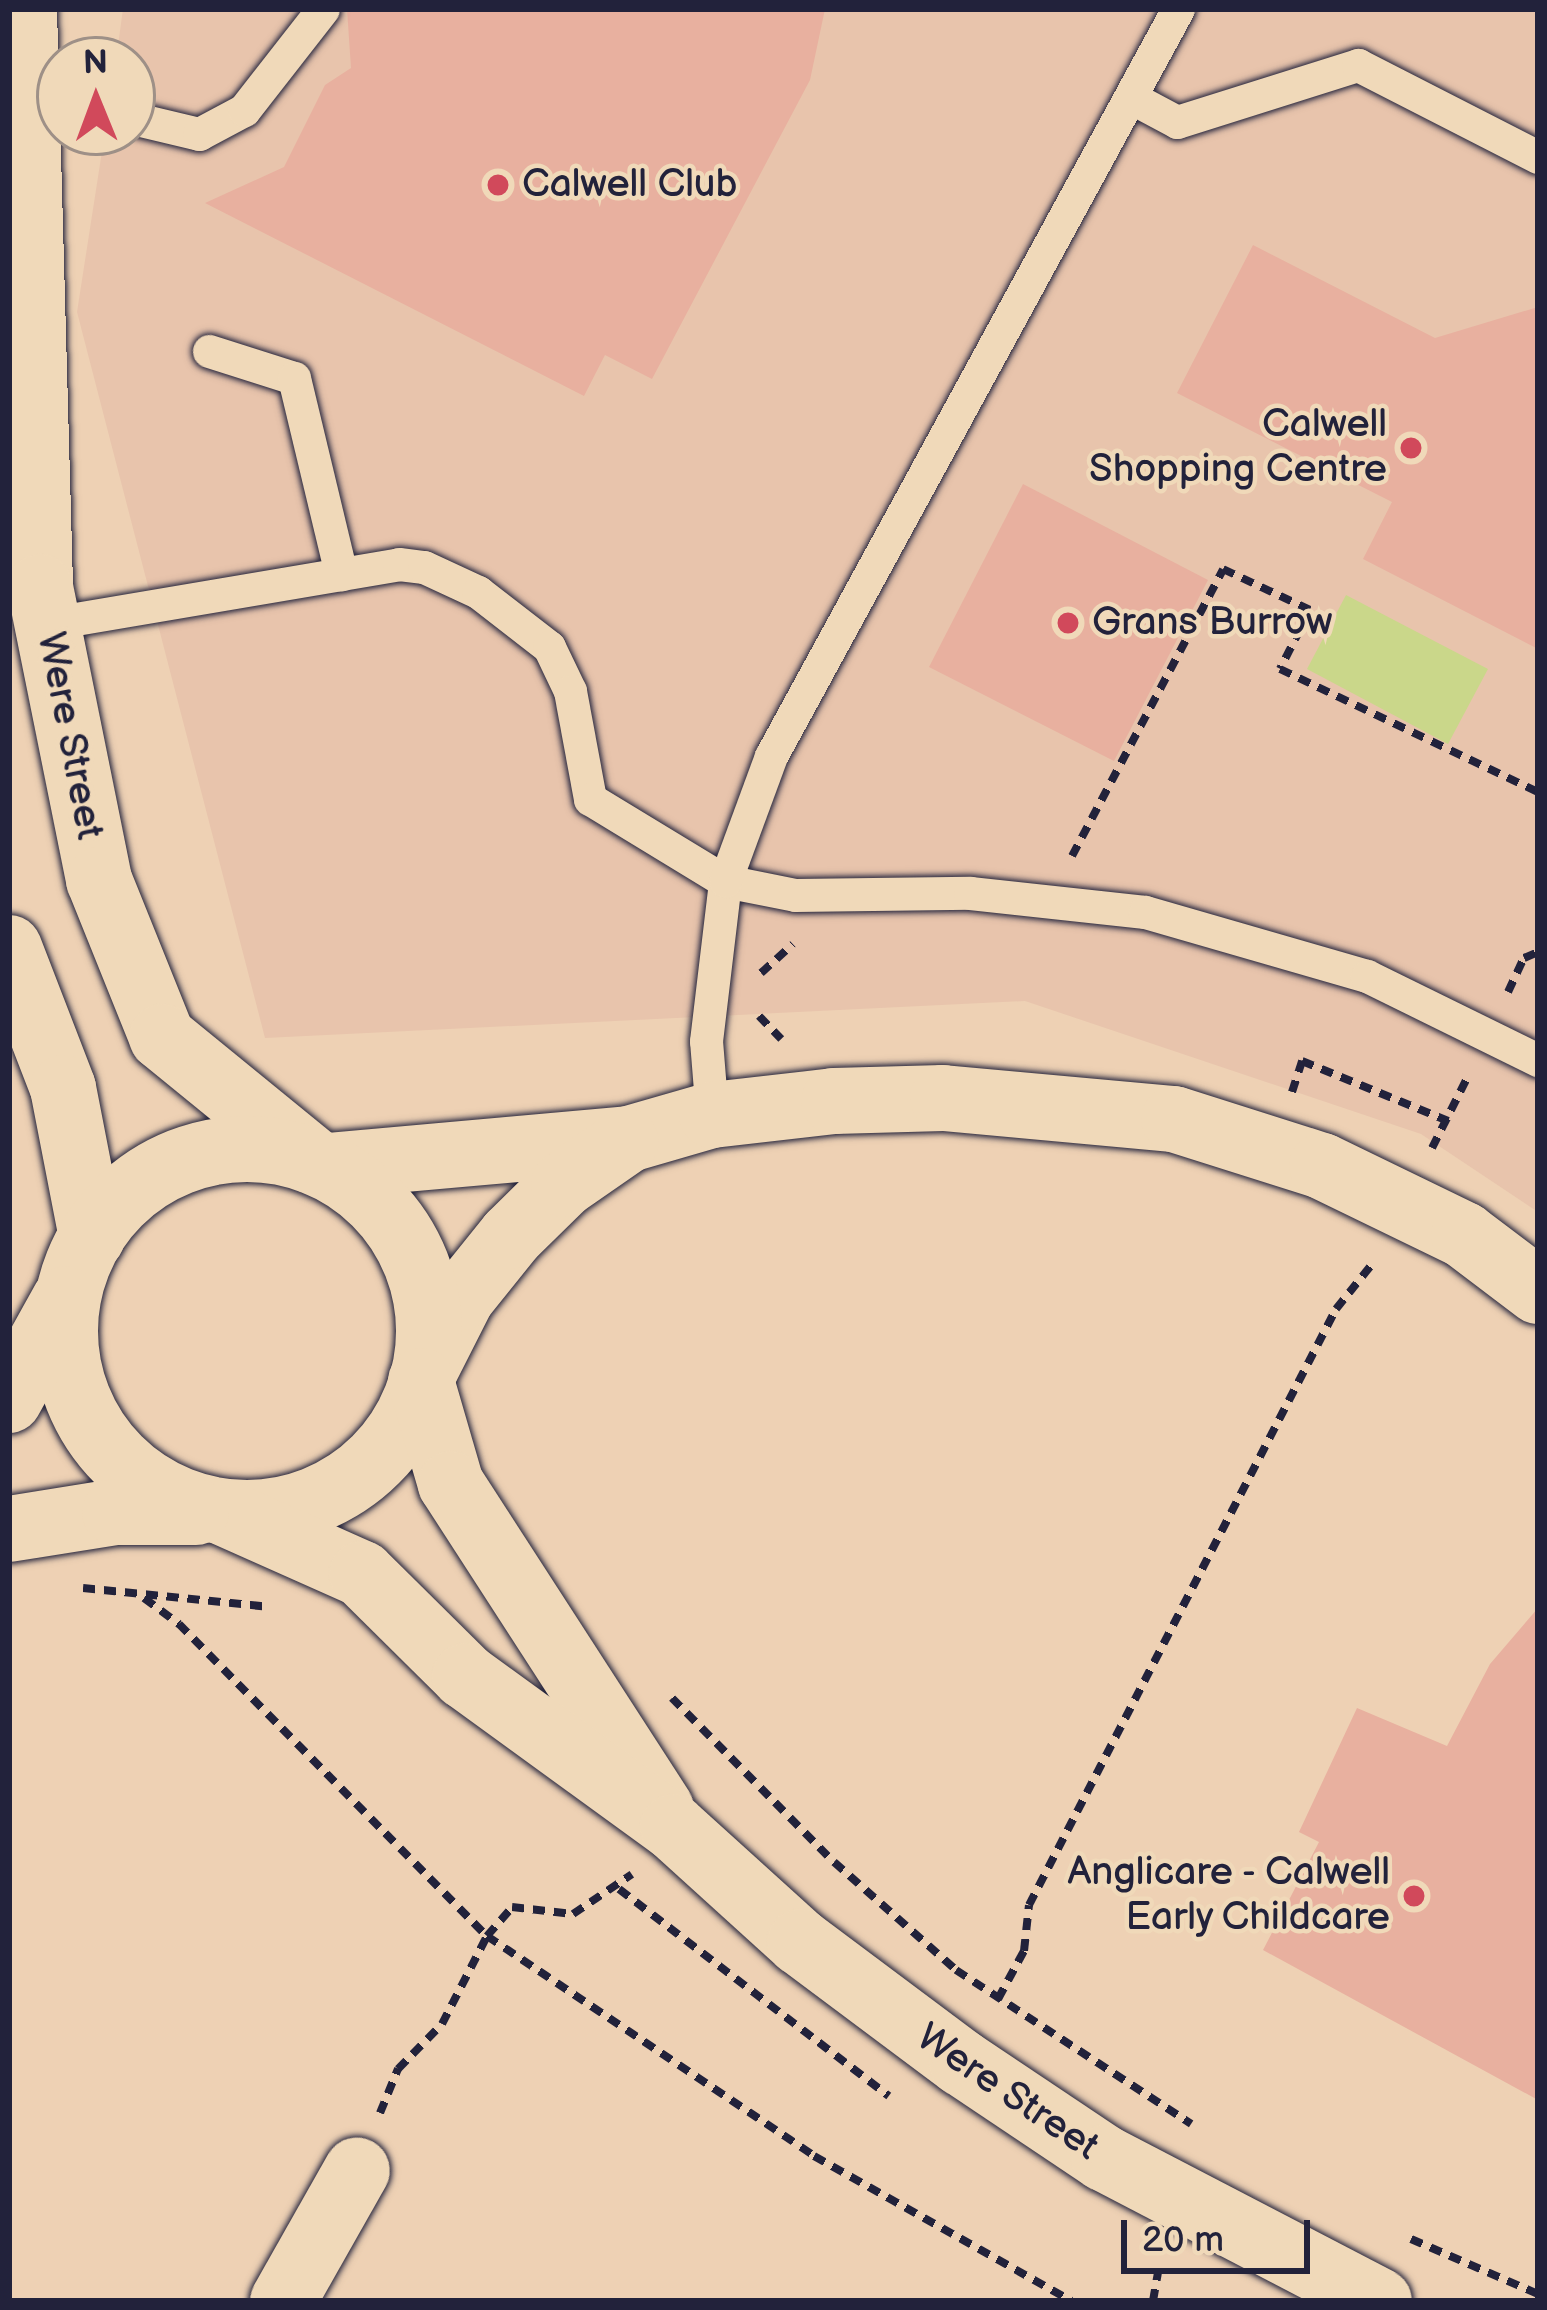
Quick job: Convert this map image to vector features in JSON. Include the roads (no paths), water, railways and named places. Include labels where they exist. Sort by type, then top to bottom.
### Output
[{"type":"street","name":"Were Street","points":[[24,9],[36,55]]},
{"type":"street","name":"Were Street","points":[[39,156],[28,390],[46,624],[99,880],[163,1037],[321,1164]]},
{"type":"street","points":[[9,948],[63,1088],[80,1265],[64,1335],[86,1417],[141,1481],[221,1512]]},
{"type":"street","points":[[9,1400],[80,1265],[134,1187],[207,1153],[248,1148],[321,1164],[629,1139],[712,1115],[943,1098],[1174,1119],[1322,1166],[1464,1235],[1538,1291]]},
{"type":"street","points":[[9,1529],[115,1513],[260,1514],[336,1491],[394,1439],[462,1297],[511,1236],[564,1184],[629,1139]]},
{"type":"street","points":[[321,1164],[361,1189],[412,1251],[425,1288],[424,1374]]},
{"type":"street","name":"Were Street","points":[[424,1374],[451,1484],[673,1828]]},
{"type":"street","name":"Were Street","points":[[221,1512],[362,1574],[465,1676],[673,1828],[800,1942],[962,2063],[1104,2158],[1379,2301]]},
{"type":"street","points":[[283,2301],[357,2170]]},
{"type":"lane","points":[[156,124],[199,134],[244,110],[323,9]]},
{"type":"lane","points":[[712,1115],[706,1041],[724,881],[771,756],[854,595],[1178,9]]},
{"type":"lane","points":[[1132,98],[1177,122],[1358,65],[1538,158]]},
{"type":"lane","points":[[209,351],[294,378],[341,574]]},
{"type":"lane","points":[[46,624],[399,565],[439,572],[549,647],[570,691],[590,800],[724,881],[796,895],[970,893],[1145,912],[1261,941],[1367,976],[1538,1060]]},
{"type":"place","name":"Calwell Club","points":[[498,185]]},
{"type":"place","name":"Calwell Shopping Centre","points":[[1411,448]]},
{"type":"place","name":"Grans Burrow","points":[[1068,623]]},
{"type":"place","name":"Anglicare - Calwell Early Childcare","points":[[1414,1896]]}]
